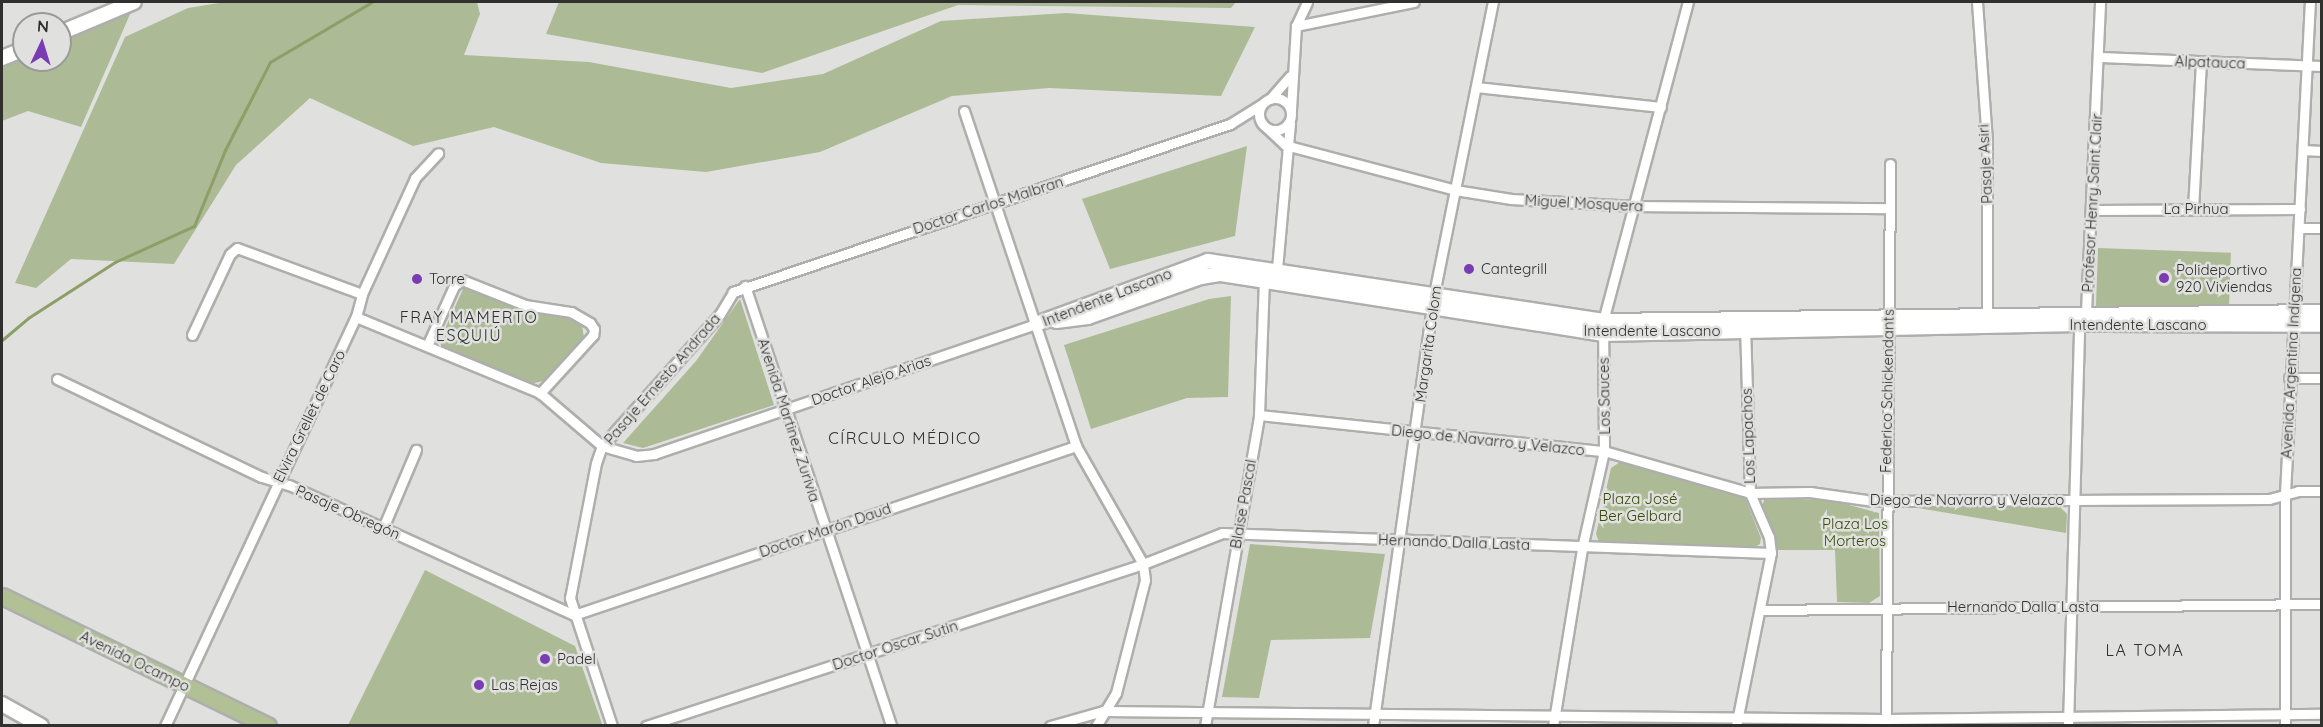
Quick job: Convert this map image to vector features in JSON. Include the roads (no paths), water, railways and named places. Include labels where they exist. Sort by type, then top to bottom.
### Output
[{"type":"main road","points":[[72,28],[134,2]]},
{"type":"main road","name":"Intendente Lascano","points":[[1036,324],[1208,261],[1277,269],[1433,301]]},
{"type":"main road","name":"Intendente Lascano","points":[[1036,324],[1088,316],[1210,274],[1433,301],[1602,327],[2082,318],[2294,319],[2322,325]]},
{"type":"main road","name":"Intendente Lascano","points":[[2294,319],[2322,312]]},
{"type":"main road","name":"Avenida Ocampo","points":[[2,596],[268,726]]},
{"type":"main road","points":[[2,704],[41,726]]},
{"type":"street","points":[[1264,280],[1277,269],[1296,26],[1307,2]]},
{"type":"street","points":[[1296,26],[1414,2]]},
{"type":"street","name":"Margarita Colom","points":[[1373,726],[1433,301],[1493,2]]},
{"type":"street","name":"Los Sauces","points":[[1553,726],[1582,548],[1604,452],[1602,327],[1688,2]]},
{"type":"street","name":"Pasaje Asiri","points":[[1977,2],[1987,143],[1987,320]]},
{"type":"street","name":"Profesor Henry Saint Clair","points":[[2068,721],[2073,500],[2082,318],[2092,210],[2100,2]]},
{"type":"street","name":"Avenida Argentina Indígena","points":[[2285,726],[2285,495],[2289,378],[2310,2]]},
{"type":"street","name":"Alpatauca","points":[[2099,57],[2322,66]]},
{"type":"street","points":[[2193,209],[2201,62]]},
{"type":"street","name":"Doctor Carlos Malbran","points":[[745,286],[1230,124],[1266,102],[1286,85],[1292,71]]},
{"type":"street","points":[[1476,87],[1661,107]]},
{"type":"street","points":[[1264,126],[1266,102],[1283,99],[1291,110]]},
{"type":"street","points":[[964,111],[1076,446],[1143,564],[1146,580],[1116,693],[1096,726]]},
{"type":"street","name":"Doctor Carlos Malbran","points":[[1230,124],[1264,126]]},
{"type":"street","points":[[1264,126],[1279,130],[1290,124]]},
{"type":"street","points":[[1264,126],[1285,145]]},
{"type":"street","name":"Miguel Mosquera","points":[[1285,145],[1455,190],[1511,199],[1635,206],[1889,208]]},
{"type":"street","points":[[2303,150],[2322,151]]},
{"type":"street","name":"Elvira Grellet de Caro","points":[[165,726],[356,317],[362,294],[415,178],[438,153]]},
{"type":"street","name":"Federico Schickendants","points":[[1886,722],[1885,609],[1890,164]]},
{"type":"street","name":"La Pirhua","points":[[2092,210],[2300,209]]},
{"type":"street","points":[[2299,228],[2322,228]]},
{"type":"street","points":[[192,335],[230,254],[237,248],[362,294]]},
{"type":"street","points":[[427,346],[454,286],[462,280],[525,305],[571,312],[590,323],[593,335],[540,393]]},
{"type":"street","name":"Blaise Pascal","points":[[1205,726],[1259,416],[1264,280]]},
{"type":"street","name":"Avenida Martinez Zurivia","points":[[745,286],[891,726]]},
{"type":"street","name":"Pasaje Ernesto Andrada","points":[[612,726],[570,598],[588,494],[602,446],[720,314],[733,292],[745,286]]},
{"type":"street","points":[[356,317],[540,393],[602,446]]},
{"type":"street","name":"Doctor Alejo Arias","points":[[602,446],[623,454],[654,454],[1036,324]]},
{"type":"street","name":"Los Lapachos","points":[[1737,721],[1771,553],[1769,537],[1750,493],[1745,325]]},
{"type":"street","points":[[2289,378],[2322,378]]},
{"type":"street","name":"Pasaje Obregón","points":[[57,379],[277,482],[574,615]]},
{"type":"street","name":"Diego de Navarro y Velazco","points":[[1259,416],[1604,452],[1750,493],[1810,492],[1886,500],[2073,500],[2269,499],[2322,491]]},
{"type":"street","name":"Doctor Marón Daud","points":[[574,615],[1076,446]]},
{"type":"street","points":[[383,528],[416,450]]},
{"type":"street","name":"Hernando Dalla Lasta","points":[[1143,564],[1206,538],[1237,532],[1582,548],[1771,553]]},
{"type":"street","name":"Doctor Oscar Sutin","points":[[646,726],[1143,564]]},
{"type":"street","name":"Hernando Dalla Lasta","points":[[1760,610],[2322,604]]},
{"type":"street","points":[[1050,726],[1103,711],[1555,713],[1737,721],[1886,722],[2068,721],[2322,714]]},
{"type":"waterway","points":[[2,340],[28,318],[115,262],[194,226],[225,150],[270,62],[372,2]]},
{"type":"place","name":"Cantegrill","points":[[1469,269]]},
{"type":"place","name":"Polideportivo 920 Viviendas","points":[[2164,278]]},
{"type":"place","name":"Torre","points":[[417,279]]},
{"type":"place","name":"Padel","points":[[545,659]]},
{"type":"place","name":"Las Rejas","points":[[479,685]]},
{"type":"district","name":"FRAY MAMERTO ESQUIÚ","points":[[469,326]]},
{"type":"district","name":"CÍRCULO MÉDICO","points":[[905,438]]},
{"type":"district","name":"LA TOMA","points":[[2145,650]]},
{"type":"park label","name":"Plaza José Ber Gelbard","points":[[1640,506]]},
{"type":"park label","name":"Plaza Los Morteros","points":[[1855,532]]}]
